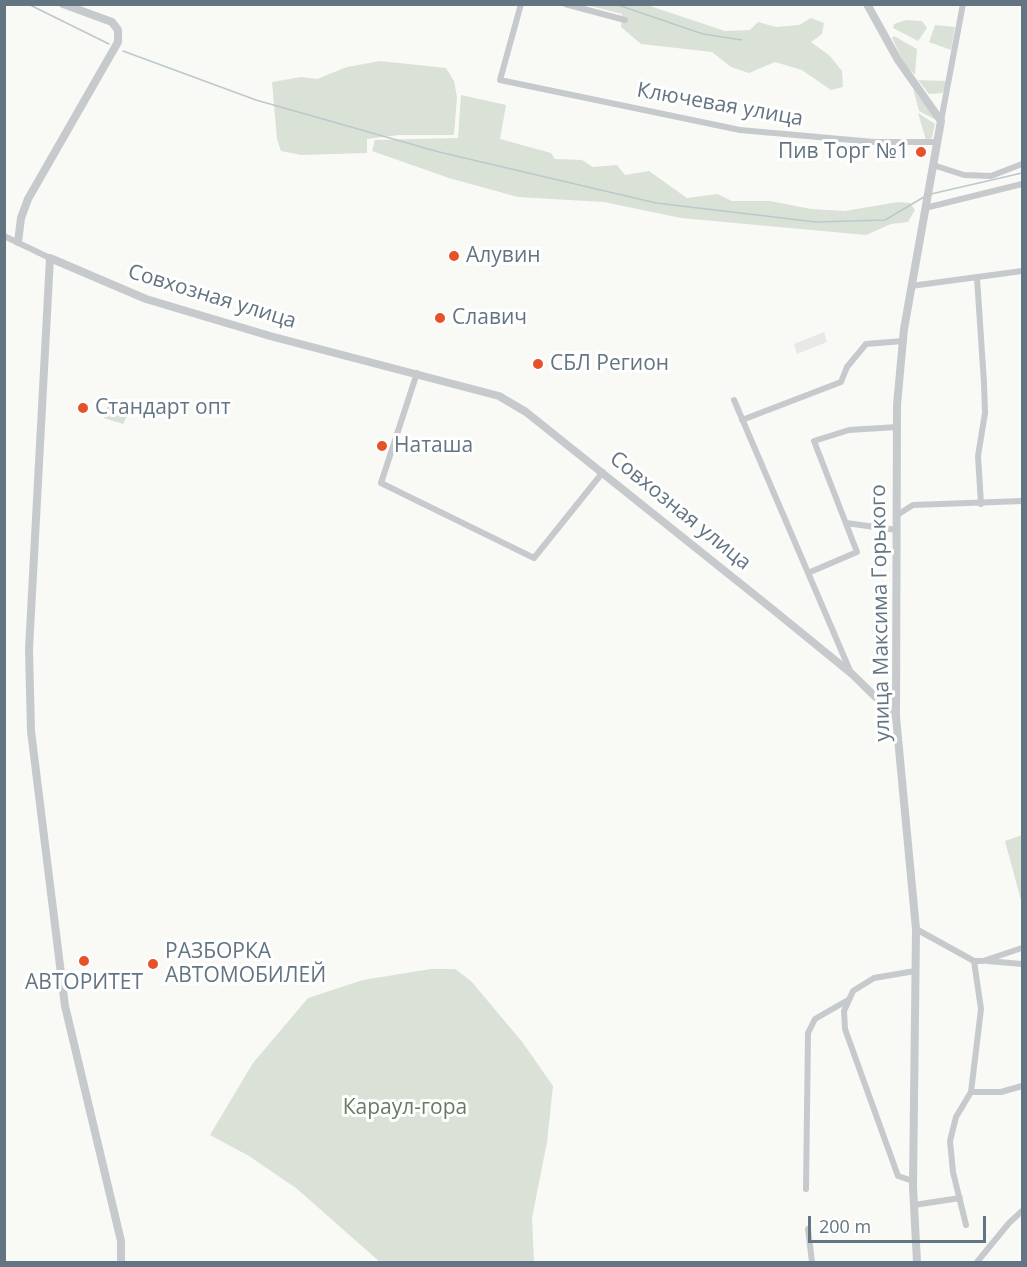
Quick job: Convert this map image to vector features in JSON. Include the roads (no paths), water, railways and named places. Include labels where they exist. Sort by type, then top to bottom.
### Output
[{"type":"street","points":[[18,242],[21,218],[27,199],[118,42],[118,30],[112,22],[63,4]]},
{"type":"street","name":"Ключевая улица","points":[[521,4],[500,80],[740,130],[874,142],[937,142]]},
{"type":"street","points":[[565,4],[626,20]]},
{"type":"street","points":[[867,4],[897,60],[941,121]]},
{"type":"street","name":"улица Максима Горького","points":[[917,1263],[913,1181],[916,929],[896,717],[897,427],[903,341],[911,286],[963,4]]},
{"type":"street","points":[[933,165],[964,175],[991,176],[1023,164]]},
{"type":"street","points":[[925,207],[1023,184]]},
{"type":"street","name":"Совхозная улица","points":[[4,236],[146,299],[270,336],[499,396],[525,412],[603,472],[852,674],[896,717]]},
{"type":"street","points":[[50,258],[29,649],[31,731],[65,1006],[121,1241],[121,1263]]},
{"type":"street","points":[[911,286],[1023,271]]},
{"type":"street","points":[[977,278],[985,413],[978,456],[981,504]]},
{"type":"street","points":[[742,420],[841,382],[847,367],[866,344],[903,341]]},
{"type":"street","points":[[417,373],[381,483],[534,558],[603,472]]},
{"type":"street","points":[[734,400],[852,674]]},
{"type":"street","points":[[808,573],[857,552],[814,441],[849,430],[897,427]]},
{"type":"street","points":[[897,515],[913,505],[1023,501]]},
{"type":"street","points":[[846,523],[897,530]]},
{"type":"street","points":[[916,929],[974,961],[1023,964]]},
{"type":"street","points":[[983,961],[1023,948]]},
{"type":"street","points":[[966,1225],[953,1172],[950,1141],[956,1117],[971,1092],[981,1009],[974,961]]},
{"type":"street","points":[[913,1181],[898,1176],[845,1029],[844,1011],[853,991],[874,978],[915,971]]},
{"type":"street","points":[[806,1189],[807,1033],[815,1019],[849,999]]},
{"type":"street","points":[[971,1092],[1000,1092],[1023,1086]]},
{"type":"street","points":[[914,1205],[960,1198]]},
{"type":"street","points":[[977,1263],[1009,1223],[1023,1211]]},
{"type":"street","points":[[808,1228],[812,1263]]},
{"type":"waterway","points":[[28,4],[109,44]]},
{"type":"waterway","points":[[615,4],[703,34],[742,40]]},
{"type":"waterway","points":[[123,51],[256,100],[439,152],[656,203],[816,222],[885,220],[924,197]]},
{"type":"waterway","points":[[931,194],[1022,173]]},
{"type":"place","name":"Пив Торг №1","points":[[921,152]]},
{"type":"place","name":"Алувин","points":[[454,256]]},
{"type":"place","name":"Славич","points":[[440,318]]},
{"type":"place","name":"СБЛ Регион","points":[[538,364]]},
{"type":"place","name":"Стандарт опт","points":[[83,408]]},
{"type":"place","name":"Наташа","points":[[382,446]]},
{"type":"place","name":"АВТОРИТЕТ","points":[[84,961]]},
{"type":"place","name":"РАЗБОРКА АВТОМОБИЛЕЙ","points":[[153,964]]},
{"type":"park label","name":"Караул-гора","points":[[405,1108]]}]
